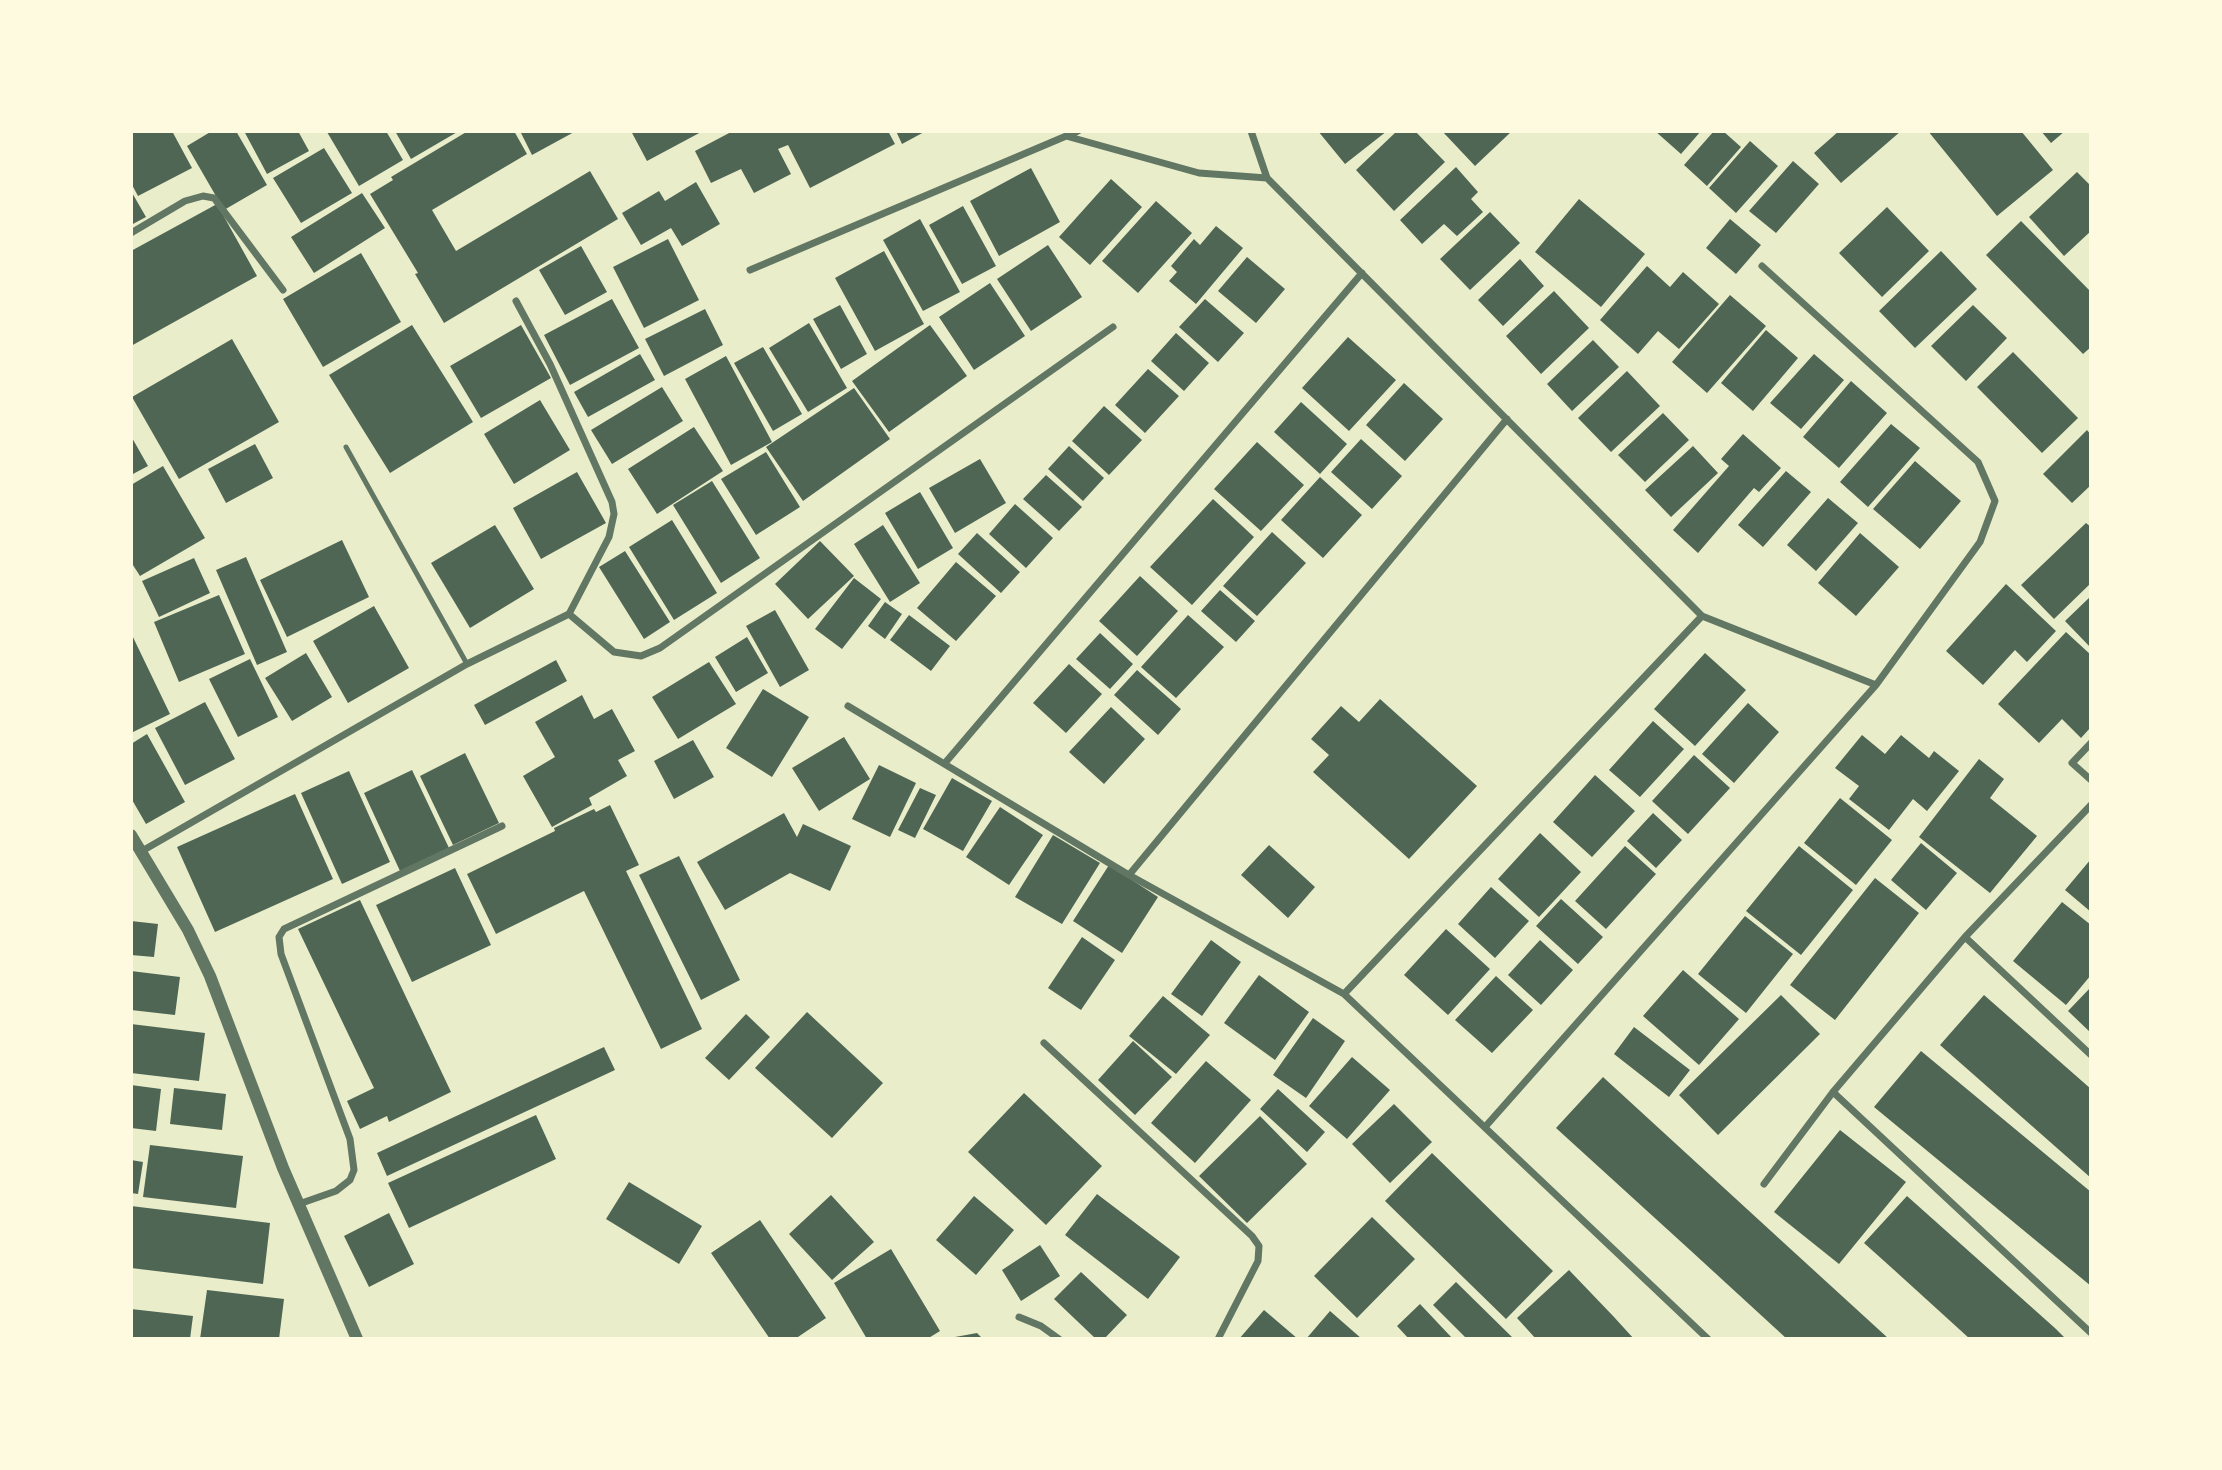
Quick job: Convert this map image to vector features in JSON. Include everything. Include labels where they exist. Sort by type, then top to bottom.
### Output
[{"type":"street","points":[[750,270],[1078,131]]},
{"type":"street","points":[[1251,131],[1267,178],[1702,616],[1876,685]]},
{"type":"street","points":[[1066,136],[1199,173],[1267,178]]},
{"type":"street","points":[[131,233],[185,201],[203,196],[214,198],[284,290]]},
{"type":"street","points":[[1485,1127],[1876,685],[1980,542],[1995,501],[1978,462],[1762,266]]},
{"type":"street","points":[[945,763],[1362,273]]},
{"type":"street","points":[[142,851],[467,664],[569,614],[609,537],[614,514],[612,502],[550,364],[516,301]]},
{"type":"street","points":[[569,614],[614,652],[641,656],[660,648],[1113,327]]},
{"type":"street","points":[[1129,875],[1507,419]]},
{"type":"street","points":[[1344,994],[1702,616]]},
{"type":"street","points":[[848,706],[1129,875],[1344,994],[1708,1339]]},
{"type":"street","points":[[2091,743],[2072,763],[2091,780]]},
{"type":"street","points":[[1764,1184],[1833,1091],[1965,937],[2091,805]]},
{"type":"street","points":[[299,1204],[336,1191],[350,1180],[354,1170],[350,1139],[281,954],[279,937],[284,929],[502,826]]},
{"type":"street","points":[[131,835],[188,930],[210,976],[283,1168],[357,1339]]},
{"type":"street","points":[[1965,937],[2091,1055]]},
{"type":"street","points":[[1044,1042],[1252,1236],[1259,1246],[1258,1261],[1217,1339]]},
{"type":"street","points":[[1833,1091],[2091,1333]]},
{"type":"street","points":[[1019,1317],[1041,1326],[1059,1339]]},
{"type":"lane","points":[[346,447],[467,664]]},
{"type":"building","points":[[131,131],[172,131],[192,168],[138,196],[131,183]]},
{"type":"building","points":[[212,131],[236,131],[267,185],[224,210],[187,146]]},
{"type":"building","points":[[244,131],[298,131],[309,151],[267,174]]},
{"type":"building","points":[[386,131],[403,160],[359,186],[327,132]]},
{"type":"building","points":[[395,131],[459,131],[411,159]]},
{"type":"building","points":[[468,131],[514,131],[527,154],[432,210],[456,251],[590,171],[618,219],[444,323],[415,274],[418,273],[370,194],[393,180],[391,177]]},
{"type":"building","points":[[520,131],[576,131],[532,155]]},
{"type":"building","points":[[631,131],[703,131],[647,161]]},
{"type":"building","points":[[733,131],[888,131],[895,144],[810,188],[788,145],[778,149],[791,174],[754,193],[741,169],[711,183],[695,151]]},
{"type":"building","points":[[896,131],[926,131],[902,144]]},
{"type":"building","points":[[1318,131],[1387,131],[1345,164]]},
{"type":"building","points":[[1397,131],[1415,131],[1445,162],[1394,211],[1356,170]]},
{"type":"building","points":[[1442,131],[1512,131],[1475,166]]},
{"type":"building","points":[[1655,131],[1701,131],[1681,154]]},
{"type":"building","points":[[1714,131],[1723,131],[1741,147],[1707,186],[1684,165]]},
{"type":"building","points":[[1839,131],[1901,131],[1841,183],[1814,153]]},
{"type":"building","points":[[1928,131],[2021,131],[2053,170],[1997,216]]},
{"type":"building","points":[[2041,131],[2065,131],[2051,143]]},
{"type":"building","points":[[1750,141],[1778,166],[1736,213],[1709,188]]},
{"type":"building","points":[[324,148],[352,193],[301,223],[273,178]]},
{"type":"building","points":[[1793,161],[1819,184],[1776,233],[1749,211]]},
{"type":"building","points":[[1456,167],[1478,192],[1471,199],[1483,212],[1457,236],[1444,224],[1422,244],[1400,220]]},
{"type":"building","points":[[1031,168],[1060,222],[999,256],[970,201]]},
{"type":"building","points":[[2077,172],[2091,186],[2091,231],[2064,256],[2029,217]]},
{"type":"building","points":[[1111,179],[1142,207],[1090,265],[1059,237]]},
{"type":"building","points":[[696,182],[720,224],[682,246],[671,228],[641,245],[622,213],[659,191],[665,201]]},
{"type":"building","points":[[131,191],[146,217],[131,225]]},
{"type":"building","points":[[362,193],[385,228],[314,273],[291,237]]},
{"type":"building","points":[[1579,199],[1645,254],[1601,307],[1535,252]]},
{"type":"building","points":[[1156,201],[1192,233],[1138,293],[1102,261]]},
{"type":"building","points":[[217,204],[257,276],[131,346],[131,251]]},
{"type":"building","points":[[963,206],[996,266],[962,284],[929,225]]},
{"type":"building","points":[[1887,207],[1929,251],[1882,297],[1839,253]]},
{"type":"building","points":[[1490,212],[1520,243],[1470,290],[1440,259]]},
{"type":"building","points":[[920,219],[960,292],[923,311],[883,240]]},
{"type":"building","points":[[1730,219],[1761,245],[1736,274],[1706,248]]},
{"type":"building","points":[[2021,221],[2091,292],[2091,347],[2083,354],[1986,255]]},
{"type":"building","points":[[1216,226],[1243,248],[1196,304],[1169,281],[1177,272],[1171,266],[1194,239],[1200,245]]},
{"type":"building","points":[[668,239],[699,300],[644,328],[613,267]]},
{"type":"building","points":[[1048,245],[1082,297],[1031,331],[997,279]]},
{"type":"building","points":[[581,246],[607,292],[565,315],[539,270]]},
{"type":"building","points":[[884,251],[924,324],[875,351],[835,278]]},
{"type":"building","points":[[1941,251],[1977,289],[1915,348],[1879,311]]},
{"type":"building","points":[[361,253],[401,322],[323,367],[283,299]]},
{"type":"building","points":[[1247,257],[1285,289],[1256,323],[1218,291]]},
{"type":"building","points":[[1520,259],[1544,286],[1503,326],[1478,300]]},
{"type":"building","points":[[1647,266],[1670,287],[1683,272],[1719,304],[1679,349],[1658,331],[1638,354],[1600,320]]},
{"type":"building","points":[[990,283],[1025,336],[974,370],[939,317]]},
{"type":"building","points":[[1554,291],[1589,328],[1541,374],[1506,336]]},
{"type":"building","points":[[1730,295],[1766,326],[1707,393],[1672,362]]},
{"type":"building","points":[[612,299],[639,348],[570,385],[544,335]]},
{"type":"building","points":[[1205,299],[1244,333],[1218,362],[1179,327]]},
{"type":"building","points":[[840,305],[867,354],[841,369],[813,319]]},
{"type":"building","points":[[1973,305],[2007,338],[1966,381],[1931,346]]},
{"type":"building","points":[[705,309],[723,345],[664,376],[645,339]]},
{"type":"building","points":[[809,323],[847,388],[808,412],[769,348]]},
{"type":"building","points":[[412,325],[473,422],[390,473],[329,375]]},
{"type":"building","points":[[521,325],[551,378],[481,418],[450,366]]},
{"type":"building","points":[[930,325],[967,376],[889,432],[852,381]]},
{"type":"building","points":[[1766,330],[1798,358],[1753,411],[1721,383]]},
{"type":"building","points":[[1176,333],[1209,363],[1184,391],[1151,361]]},
{"type":"building","points":[[1348,337],[1396,380],[1349,431],[1302,388]]},
{"type":"building","points":[[232,339],[279,422],[179,479],[132,397]]},
{"type":"building","points":[[1593,340],[1619,367],[1572,411],[1547,384]]},
{"type":"building","points":[[763,347],[802,414],[773,431],[734,363]]},
{"type":"building","points":[[2013,352],[2078,418],[2042,453],[1977,387]]},
{"type":"building","points":[[640,354],[655,380],[588,417],[574,392]]},
{"type":"building","points":[[1814,354],[1844,380],[1801,429],[1770,403]]},
{"type":"building","points":[[726,356],[772,442],[731,465],[685,379]]},
{"type":"building","points":[[1148,369],[1179,396],[1145,433],[1115,405]]},
{"type":"building","points":[[1627,371],[1660,406],[1611,452],[1578,418]]},
{"type":"building","points":[[1851,381],[1887,413],[1839,468],[1803,437]]},
{"type":"building","points":[[1404,383],[1443,419],[1405,461],[1366,425]]},
{"type":"building","points":[[662,387],[683,421],[612,464],[591,430]]},
{"type":"building","points":[[854,388],[890,439],[803,501],[766,447]]},
{"type":"building","points":[[540,400],[570,450],[514,484],[484,434]]},
{"type":"building","points":[[1301,402],[1347,444],[1320,474],[1274,432]]},
{"type":"building","points":[[1104,406],[1142,440],[1109,475],[1072,441]]},
{"type":"building","points":[[1663,413],[1689,440],[1645,482],[1618,455]]},
{"type":"building","points":[[1891,424],[1920,448],[1868,507],[1840,482]]},
{"type":"building","points":[[694,427],[723,471],[657,514],[628,469]]},
{"type":"building","points":[[2087,430],[2091,435],[2091,485],[2072,503],[2043,474]]},
{"type":"building","points":[[1743,434],[1781,468],[1759,492],[1754,488],[1698,553],[1673,530],[1729,466],[1721,459]]},
{"type":"building","points":[[131,436],[148,466],[131,475]]},
{"type":"building","points":[[1361,439],[1402,476],[1372,509],[1331,472]]},
{"type":"building","points":[[1257,442],[1304,485],[1261,531],[1214,489]]},
{"type":"building","points":[[255,444],[273,478],[226,503],[208,469]]},
{"type":"building","points":[[1069,446],[1104,478],[1083,501],[1048,469]]},
{"type":"building","points":[[1693,446],[1718,473],[1671,517],[1645,490]]},
{"type":"building","points":[[766,452],[800,507],[756,535],[721,479]]},
{"type":"building","points":[[980,459],[1006,503],[955,533],[929,488]]},
{"type":"building","points":[[1915,461],[1961,501],[1920,549],[1873,509]]},
{"type":"building","points":[[163,466],[205,538],[140,576],[131,562],[131,485]]},
{"type":"building","points":[[1786,471],[1811,492],[1763,547],[1738,525]]},
{"type":"building","points":[[577,472],[606,523],[541,559],[513,508]]},
{"type":"building","points":[[1046,475],[1082,507],[1059,531],[1023,499]]},
{"type":"building","points":[[1320,477],[1362,515],[1323,558],[1281,520]]},
{"type":"building","points":[[712,481],[760,558],[721,583],[673,505]]},
{"type":"building","points":[[920,492],[953,548],[918,569],[885,513]]},
{"type":"building","points":[[1828,498],[1858,523],[1816,571],[1787,545]]},
{"type":"building","points":[[1213,499],[1254,537],[1192,605],[1150,567]]},
{"type":"building","points":[[1015,504],[1053,538],[1026,568],[989,534]]},
{"type":"building","points":[[672,520],[717,593],[674,620],[629,547]]},
{"type":"building","points":[[2086,523],[2091,527],[2091,583],[2054,619],[2021,585]]},
{"type":"building","points":[[495,525],[534,589],[470,628],[431,563]]},
{"type":"building","points":[[883,525],[920,583],[890,602],[854,544]]},
{"type":"building","points":[[1272,532],[1306,563],[1257,616],[1223,586]]},
{"type":"building","points":[[977,533],[1020,572],[1001,593],[958,554]]},
{"type":"building","points":[[1860,533],[1899,567],[1856,616],[1818,583]]},
{"type":"building","points":[[342,540],[369,597],[287,637],[260,580]]},
{"type":"building","points":[[820,541],[854,576],[808,619],[775,584]]},
{"type":"building","points":[[625,551],[670,622],[644,639],[599,567]]},
{"type":"building","points":[[246,557],[287,652],[257,665],[216,570]]},
{"type":"building","points":[[194,558],[210,593],[159,617],[142,581]]},
{"type":"building","points":[[956,562],[996,596],[956,641],[917,608]]},
{"type":"building","points":[[1140,576],[1178,611],[1137,656],[1099,621]]},
{"type":"building","points":[[854,578],[881,599],[842,649],[815,629]]},
{"type":"building","points":[[2006,584],[2056,631],[2027,662],[2015,650],[1983,685],[1946,651]]},
{"type":"building","points":[[1220,590],[1255,621],[1236,642],[1201,611]]},
{"type":"building","points":[[219,595],[245,654],[179,682],[154,622]]},
{"type":"building","points":[[2091,596],[2091,648],[2065,621]]},
{"type":"building","points":[[885,602],[902,614],[885,639],[868,626]]},
{"type":"building","points":[[374,606],[409,668],[348,703],[313,641]]},
{"type":"building","points":[[775,610],[809,670],[780,687],[746,626]]},
{"type":"building","points":[[909,615],[950,646],[931,671],[890,640]]},
{"type":"building","points":[[1188,615],[1224,647],[1176,698],[1141,667]]},
{"type":"building","points":[[2066,632],[2091,655],[2091,727],[2081,738],[2062,719],[2039,743],[1998,704]]},
{"type":"building","points":[[131,633],[170,714],[131,733]]},
{"type":"building","points":[[1100,633],[1133,664],[1110,689],[1076,659]]},
{"type":"building","points":[[747,637],[768,673],[736,692],[715,657]]},
{"type":"building","points":[[306,653],[332,697],[292,721],[265,678]]},
{"type":"building","points":[[1705,653],[1746,690],[1695,746],[1654,709]]},
{"type":"building","points":[[250,659],[278,717],[238,737],[209,679]]},
{"type":"building","points":[[556,660],[567,681],[485,725],[474,705]]},
{"type":"building","points":[[709,662],[736,704],[678,739],[652,697]]},
{"type":"building","points":[[1069,664],[1102,694],[1066,733],[1033,703]]},
{"type":"building","points":[[1137,670],[1181,709],[1158,735],[1114,695]]},
{"type":"building","points":[[763,689],[809,717],[772,777],[726,748]]},
{"type":"building","points":[[582,695],[594,719],[612,709],[635,751],[618,760],[627,776],[589,798],[592,805],[552,827],[523,776],[555,757],[535,722]]},
{"type":"building","points":[[1380,699],[1477,786],[1409,859],[1313,772],[1329,755],[1311,739],[1341,706],[1359,722]]},
{"type":"building","points":[[205,702],[235,759],[185,785],[155,728]]},
{"type":"building","points":[[1748,703],[1779,732],[1734,783],[1702,754]]},
{"type":"building","points":[[1111,707],[1145,739],[1104,784],[1069,752]]},
{"type":"building","points":[[1653,721],[1684,749],[1640,797],[1609,770]]},
{"type":"building","points":[[147,734],[185,802],[146,824],[131,798],[131,744]]},
{"type":"building","points":[[1862,735],[1885,754],[1901,735],[1929,758],[1934,751],[1959,771],[1927,811],[1913,799],[1889,830],[1849,799],[1859,786],[1835,768]]},
{"type":"building","points":[[844,737],[870,779],[819,811],[792,768]]},
{"type":"building","points":[[693,740],[714,777],[674,799],[654,761]]},
{"type":"building","points":[[465,753],[499,823],[453,845],[420,776]]},
{"type":"building","points":[[1694,755],[1730,788],[1688,834],[1652,801]]},
{"type":"building","points":[[1979,759],[2004,779],[1990,798],[2037,836],[1990,893],[1919,837]]},
{"type":"building","points":[[879,765],[916,783],[890,837],[852,819]]},
{"type":"building","points":[[412,770],[449,848],[400,871],[364,793]]},
{"type":"building","points":[[349,771],[390,862],[342,884],[301,793]]},
{"type":"building","points":[[1595,775],[1635,811],[1592,857],[1553,822]]},
{"type":"building","points":[[952,778],[992,801],[963,851],[923,829]]},
{"type":"building","points":[[920,788],[936,795],[915,838],[898,830]]},
{"type":"building","points":[[295,794],[333,879],[215,932],[177,847]]},
{"type":"building","points":[[1840,798],[1892,840],[1856,885],[1804,843]]},
{"type":"building","points":[[610,805],[639,865],[626,871],[702,1029],[661,1049],[584,891],[496,934],[467,874],[555,831],[554,828],[594,809],[596,812]]},
{"type":"building","points":[[1000,807],[1043,835],[1009,885],[966,857]]},
{"type":"building","points":[[784,813],[797,837],[803,824],[851,846],[830,891],[790,873],[725,910],[697,862]]},
{"type":"building","points":[[1653,813],[1682,840],[1656,868],[1627,841]]},
{"type":"building","points":[[1540,833],[1581,872],[1539,917],[1498,879]]},
{"type":"building","points":[[1053,835],[1100,863],[1062,924],[1015,897]]},
{"type":"building","points":[[1921,843],[1957,873],[1926,910],[1891,880]]},
{"type":"building","points":[[1269,845],[1315,887],[1288,918],[1241,875]]},
{"type":"building","points":[[1625,846],[1656,874],[1606,929],[1575,901]]},
{"type":"building","points":[[1799,846],[1853,890],[1801,955],[1746,911]]},
{"type":"building","points":[[679,856],[740,980],[701,1000],[639,875]]},
{"type":"building","points":[[2091,859],[2091,912],[2065,890]]},
{"type":"building","points":[[1109,865],[1158,897],[1122,953],[1073,921]]},
{"type":"building","points":[[455,868],[491,945],[412,982],[376,905]]},
{"type":"building","points":[[1875,878],[1919,913],[1835,1020],[1790,985]]},
{"type":"building","points":[[1491,887],[1529,921],[1495,958],[1458,924]]},
{"type":"building","points":[[1561,899],[1603,937],[1578,964],[1536,926]]},
{"type":"building","points":[[360,900],[451,1092],[389,1122],[387,1116],[360,1129],[347,1101],[374,1088],[298,929]]},
{"type":"building","points":[[2062,902],[2091,925],[2091,975],[2066,1005],[2013,961]]},
{"type":"building","points":[[1745,916],[1793,954],[1746,1013],[1698,974]]},
{"type":"building","points":[[131,921],[158,924],[154,957],[131,955]]},
{"type":"building","points":[[1446,929],[1490,969],[1448,1015],[1404,975]]},
{"type":"building","points":[[1082,937],[1115,960],[1081,1010],[1048,988]]},
{"type":"building","points":[[1211,940],[1241,962],[1202,1016],[1171,994]]},
{"type":"building","points":[[1540,940],[1573,970],[1541,1005],[1508,975]]},
{"type":"building","points":[[1683,970],[1739,1019],[1699,1065],[1643,1016]]},
{"type":"building","points":[[131,971],[180,977],[175,1015],[131,1010]]},
{"type":"building","points":[[1259,975],[1309,1012],[1275,1060],[1224,1023]]},
{"type":"building","points":[[1496,976],[1533,1010],[1492,1053],[1455,1020]]},
{"type":"building","points":[[2091,987],[2091,1033],[2068,1011]]},
{"type":"building","points":[[1781,995],[1820,1034],[1718,1135],[1679,1095]]},
{"type":"building","points":[[1984,995],[2091,1089],[2091,1178],[1940,1045]]},
{"type":"building","points":[[1163,996],[1210,1035],[1176,1074],[1129,1036]]},
{"type":"building","points":[[807,1012],[883,1083],[832,1138],[755,1068]]},
{"type":"building","points":[[746,1014],[770,1037],[729,1080],[705,1058]]},
{"type":"building","points":[[1313,1018],[1345,1041],[1306,1098],[1273,1075]]},
{"type":"building","points":[[131,1024],[205,1033],[199,1081],[131,1073]]},
{"type":"building","points":[[1634,1027],[1690,1070],[1669,1097],[1614,1054]]},
{"type":"building","points":[[1133,1041],[1172,1077],[1135,1115],[1098,1080]]},
{"type":"building","points":[[604,1047],[615,1070],[387,1176],[377,1153]]},
{"type":"building","points":[[1921,1051],[2091,1192],[2091,1286],[1874,1107]]},
{"type":"building","points":[[1352,1057],[1390,1090],[1347,1139],[1309,1106]]},
{"type":"building","points":[[1206,1061],[1251,1100],[1195,1163],[1151,1123]]},
{"type":"building","points":[[1603,1077],[1889,1339],[1787,1339],[1556,1128]]},
{"type":"building","points":[[131,1085],[161,1089],[156,1131],[131,1128]]},
{"type":"building","points":[[174,1088],[226,1094],[222,1130],[170,1124]]},
{"type":"building","points":[[1278,1089],[1325,1132],[1307,1152],[1260,1109]]},
{"type":"building","points":[[1024,1093],[1102,1166],[1046,1225],[968,1152]]},
{"type":"building","points":[[1394,1104],[1432,1142],[1390,1183],[1352,1144]]},
{"type":"building","points":[[536,1115],[556,1159],[409,1228],[388,1183]]},
{"type":"building","points":[[1260,1116],[1307,1164],[1247,1223],[1199,1176]]},
{"type":"building","points":[[1840,1130],[1906,1182],[1839,1264],[1774,1212]]},
{"type":"building","points":[[150,1145],[243,1156],[236,1208],[143,1197]]},
{"type":"building","points":[[1432,1153],[1553,1271],[1506,1319],[1385,1201]]},
{"type":"building","points":[[131,1160],[143,1162],[138,1194],[131,1193]]},
{"type":"building","points":[[629,1182],[702,1226],[679,1264],[606,1219]]},
{"type":"building","points":[[1097,1194],[1180,1257],[1148,1299],[1065,1235]]},
{"type":"building","points":[[831,1195],[874,1242],[832,1280],[789,1234]]},
{"type":"building","points":[[974,1196],[1014,1230],[976,1275],[936,1240]]},
{"type":"building","points":[[1907,1196],[2066,1339],[1970,1339],[1864,1243]]},
{"type":"building","points":[[131,1206],[270,1223],[263,1284],[131,1268]]},
{"type":"building","points":[[389,1213],[414,1264],[369,1287],[344,1236]]},
{"type":"building","points":[[1372,1217],[1415,1259],[1357,1318],[1314,1276]]},
{"type":"building","points":[[760,1220],[826,1318],[795,1339],[770,1339],[711,1253]]},
{"type":"building","points":[[1040,1245],[1060,1276],[1021,1301],[1002,1270]]},
{"type":"building","points":[[891,1249],[940,1331],[927,1339],[867,1339],[834,1283]]},
{"type":"building","points":[[1569,1270],[1634,1339],[1536,1339],[1517,1318]]},
{"type":"building","points":[[1081,1272],[1127,1315],[1104,1339],[1096,1339],[1054,1299]]},
{"type":"building","points":[[1456,1282],[1514,1339],[1467,1339],[1433,1305]]},
{"type":"building","points":[[207,1290],[284,1299],[279,1339],[200,1339]]},
{"type":"building","points":[[1420,1304],[1453,1339],[1409,1339],[1397,1326]]},
{"type":"building","points":[[131,1309],[193,1316],[190,1339],[131,1339]]},
{"type":"building","points":[[1264,1310],[1298,1339],[1239,1339]]},
{"type":"building","points":[[1330,1311],[1362,1339],[1306,1339]]},
{"type":"building","points":[[977,1333],[983,1339],[955,1339],[955,1337]]}]
